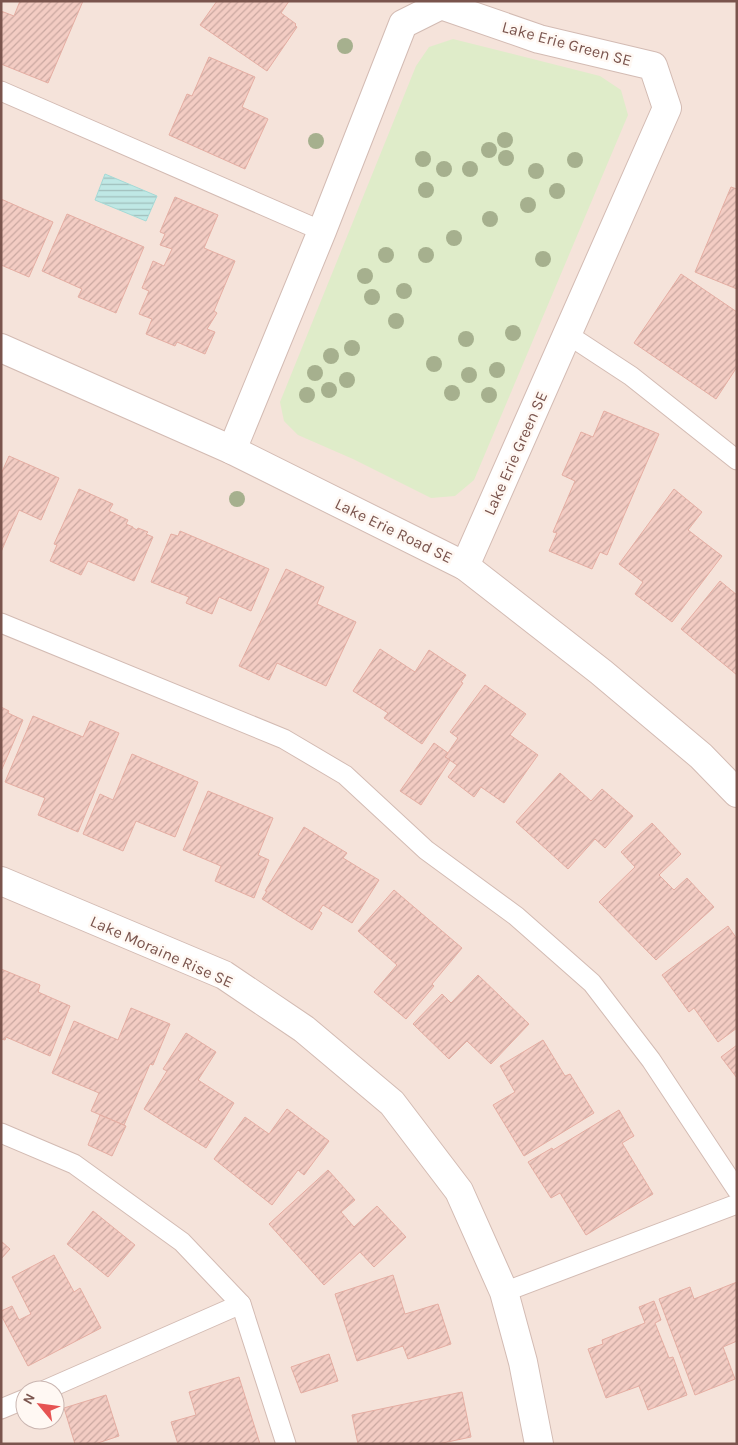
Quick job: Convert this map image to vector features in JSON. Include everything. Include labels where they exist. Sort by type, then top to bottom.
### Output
[{"type":"street","name":"Lake Erie Green SE","points":[[232,450],[322,231],[403,24],[440,5],[539,39],[653,66],[667,108],[465,566]]},
{"type":"street","name":"Lake Erie Road SE","points":[[1,348],[232,450],[465,566],[601,672],[701,756],[737,793]]},
{"type":"street","name":"Lake Moraine Rise SE","points":[[1,881],[224,975],[304,1029],[392,1103],[459,1191],[504,1292],[523,1362],[540,1444]]},
{"type":"lane","points":[[1,91],[322,231]]},
{"type":"lane","points":[[567,334],[631,376],[737,460]]},
{"type":"lane","points":[[1,623],[284,739],[345,775],[426,850],[516,916],[592,983],[651,1060],[737,1190]]},
{"type":"lane","points":[[1,1132],[74,1164],[182,1242],[241,1304],[286,1444]]},
{"type":"lane","points":[[504,1292],[737,1204]]},
{"type":"lane","points":[[65,1381],[241,1304]]},
{"type":"lane","points":[[1,1409],[15,1403]]},
{"type":"shaded area","points":[[1,1],[737,1],[737,1444],[1,1444]]},
{"type":"green space","points":[[453,39],[600,76],[621,90],[628,115],[474,480],[455,496],[431,498],[353,459],[298,435],[284,421],[280,402],[416,66],[429,47]]},
{"type":"water","points":[[105,174],[157,196],[146,221],[95,200]]},
{"type":"building","points":[[20,1],[83,1],[48,83],[1,64],[1,11],[14,16]]},
{"type":"building","points":[[217,1],[289,1],[281,13],[296,24],[297,27],[267,71],[200,25]]},
{"type":"building","points":[[209,57],[255,77],[242,107],[268,119],[245,169],[169,135],[187,94],[192,96]]},
{"type":"building","points":[[731,187],[737,189],[737,289],[695,272]]},
{"type":"building","points":[[175,197],[218,215],[204,248],[235,261],[214,311],[217,313],[207,329],[215,332],[205,354],[177,342],[175,346],[146,334],[152,319],[139,314],[149,291],[142,288],[153,261],[164,266],[172,249],[160,245],[165,234],[160,232]]},
{"type":"building","points":[[1,199],[53,222],[29,277],[1,265]]},
{"type":"building","points":[[67,214],[144,247],[116,313],[78,297],[82,289],[42,271]]},
{"type":"building","points":[[681,274],[737,312],[737,367],[716,399],[634,343]]},
{"type":"building","points":[[604,411],[659,434],[607,555],[600,552],[592,569],[549,551],[557,533],[553,532],[575,481],[562,475],[581,432],[593,437]]},
{"type":"building","points":[[9,456],[59,478],[41,520],[19,510],[1,552],[1,474]]},
{"type":"building","points":[[79,489],[113,504],[109,511],[128,520],[126,524],[137,530],[138,528],[148,532],[146,534],[153,537],[134,581],[88,561],[81,575],[50,561],[57,545],[54,544]]},
{"type":"building","points":[[674,489],[702,512],[688,530],[722,556],[672,622],[635,594],[643,582],[619,564]]},
{"type":"building","points":[[180,531],[269,569],[251,611],[219,597],[212,614],[186,603],[189,597],[151,582],[171,534],[178,536]]},
{"type":"building","points":[[286,569],[324,587],[317,604],[356,622],[326,686],[277,663],[269,680],[239,666]]},
{"type":"building","points":[[720,581],[737,595],[737,675],[681,629]]},
{"type":"building","points":[[380,649],[415,672],[429,650],[466,675],[461,682],[463,683],[422,744],[384,718],[388,713],[353,691]]},
{"type":"building","points":[[485,685],[526,714],[510,735],[538,755],[504,803],[481,787],[474,797],[448,777],[457,765],[445,757],[458,738],[450,732]]},
{"type":"building","points":[[1,707],[9,711],[8,713],[23,720],[2,769]]},
{"type":"building","points":[[33,716],[83,737],[90,721],[119,733],[78,832],[38,815],[45,798],[5,782]]},
{"type":"building","points":[[434,743],[448,753],[445,757],[450,760],[421,805],[400,791]]},
{"type":"building","points":[[132,754],[198,782],[175,837],[136,821],[123,851],[83,834],[100,794],[113,800]]},
{"type":"building","points":[[560,773],[591,801],[602,789],[633,816],[605,848],[595,839],[568,869],[516,822]]},
{"type":"building","points":[[208,791],[273,818],[258,855],[269,860],[254,898],[215,881],[221,866],[183,850]]},
{"type":"building","points":[[652,823],[681,854],[659,875],[674,890],[687,878],[714,907],[656,960],[599,902],[635,867],[621,852]]},
{"type":"building","points":[[304,827],[347,853],[343,858],[379,880],[352,923],[323,905],[319,911],[322,913],[312,930],[262,899]]},
{"type":"building","points":[[394,890],[462,948],[432,984],[434,986],[406,1019],[374,992],[397,965],[358,931]]},
{"type":"building","points":[[728,926],[737,939],[737,1028],[718,1042],[694,1008],[689,1012],[662,975]]},
{"type":"building","points":[[1,969],[40,985],[38,992],[70,1006],[50,1056],[6,1037],[5,1040],[1,1039]]},
{"type":"building","points":[[478,975],[529,1024],[491,1064],[467,1041],[449,1059],[413,1024],[442,994],[451,1003]]},
{"type":"building","points":[[131,1008],[170,1024],[153,1065],[150,1064],[124,1125],[91,1111],[99,1093],[52,1073],[74,1021],[118,1040]]},
{"type":"building","points":[[186,1033],[216,1052],[198,1080],[234,1103],[206,1148],[144,1109],[167,1071],[163,1069]]},
{"type":"building","points":[[543,1040],[565,1076],[570,1074],[594,1113],[524,1156],[493,1105],[515,1092],[500,1066]]},
{"type":"building","points":[[737,1045],[737,1078],[721,1057]]},
{"type":"building","points":[[287,1109],[329,1141],[304,1175],[298,1170],[272,1205],[214,1159],[245,1117],[269,1134]]},
{"type":"building","points":[[619,1110],[634,1136],[622,1143],[653,1194],[586,1235],[560,1193],[551,1198],[528,1162],[552,1148],[553,1150]]},
{"type":"building","points":[[100,1115],[126,1126],[112,1156],[88,1145]]},
{"type":"building","points":[[328,1170],[355,1200],[341,1212],[354,1227],[377,1206],[406,1237],[374,1267],[360,1252],[324,1285],[269,1224]]},
{"type":"building","points":[[93,1211],[135,1245],[108,1277],[67,1244]]},
{"type":"building","points":[[1,1241],[10,1249],[1,1259]]},
{"type":"building","points":[[54,1255],[74,1292],[80,1288],[101,1328],[28,1366],[1,1315],[1,1311],[12,1306],[19,1320],[31,1314],[12,1277]]},
{"type":"building","points":[[393,1275],[405,1314],[438,1304],[451,1344],[408,1359],[403,1346],[357,1361],[335,1294]]},
{"type":"building","points":[[737,1282],[737,1341],[723,1347],[735,1379],[695,1395],[659,1299],[690,1287],[694,1299]]},
{"type":"building","points":[[654,1301],[661,1320],[655,1323],[669,1358],[673,1357],[687,1395],[648,1410],[639,1386],[606,1398],[588,1349],[603,1344],[602,1340],[645,1323],[639,1307]]},
{"type":"building","points":[[329,1354],[338,1381],[301,1393],[291,1367]]},
{"type":"building","points":[[239,1377],[260,1444],[178,1444],[171,1422],[196,1415],[189,1392]]},
{"type":"building","points":[[462,1392],[471,1437],[438,1444],[358,1444],[352,1415]]},
{"type":"building","points":[[106,1395],[119,1436],[95,1444],[75,1444],[65,1408]]}]
